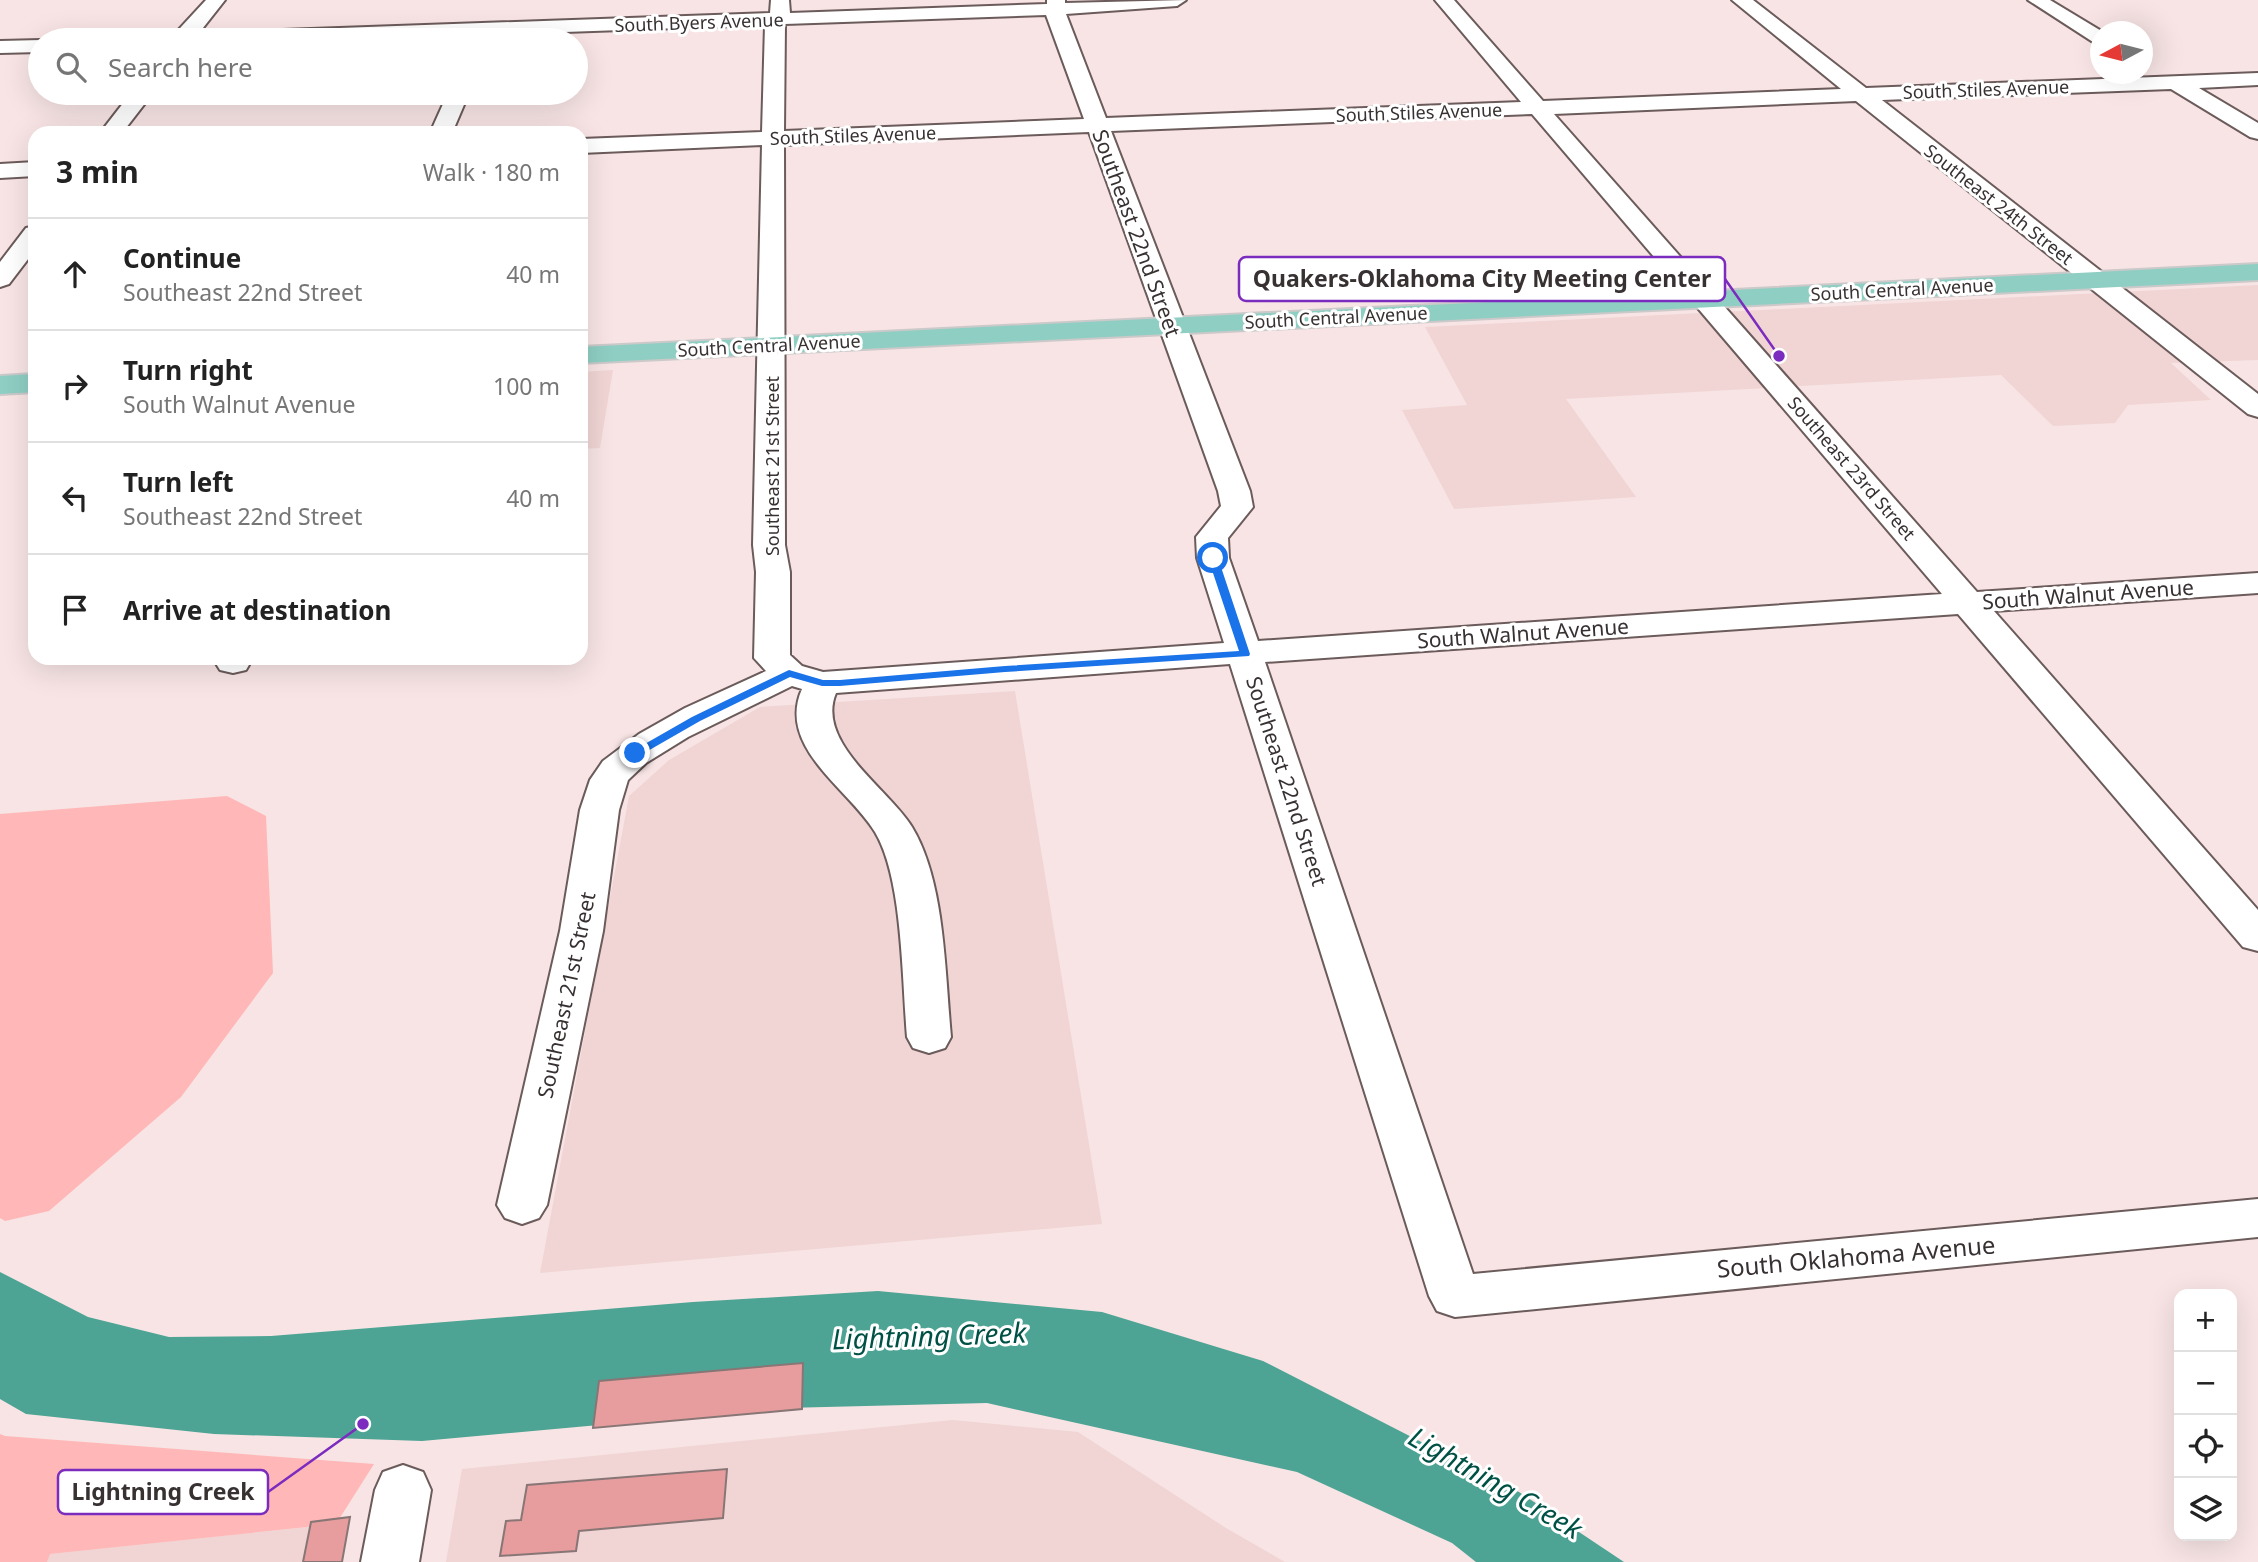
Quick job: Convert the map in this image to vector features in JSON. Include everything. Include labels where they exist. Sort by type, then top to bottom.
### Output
[{"type":"main road","name":"South Central Avenue","points":[[588,355],[2258,272]]},
{"type":"main road","points":[[0,385],[28,383]]},
{"type":"street","points":[[192,28],[216,0]]},
{"type":"street","name":"South Byers Avenue","points":[[462,28],[779,10],[1177,0]]},
{"type":"street","name":"Southeast 23rd Street","points":[[1444,0],[2258,937]]},
{"type":"street","name":"Southeast 24th Street","points":[[1741,0],[2258,408]]},
{"type":"street","points":[[2038,0],[2090,31]]},
{"type":"street","name":"Southeast 22nd Street","points":[[1056,5],[1097,125],[1237,501],[1235,511],[1216,531],[1210,547],[1455,1296]]},
{"type":"street","name":"Southeast 21st Street","points":[[779,10],[774,27],[768,513],[773,572],[772,659],[806,678]]},
{"type":"street","points":[[0,47],[28,46]]},
{"type":"street","points":[[2153,69],[2258,132]]},
{"type":"street","name":"South Stiles Avenue","points":[[588,146],[2258,79]]},
{"type":"street","points":[[116,126],[133,105]]},
{"type":"street","points":[[444,126],[453,105]]},
{"type":"street","points":[[0,171],[28,169]]},
{"type":"street","points":[[0,279],[28,242]]},
{"type":"street","name":"South Walnut Avenue","points":[[806,678],[1245,654],[1968,601],[2258,583]]},
{"type":"street","points":[[806,678],[814,702],[815,721],[826,750],[894,829],[914,879],[929,1037]]},
{"type":"street","name":"Southeast 21st Street","points":[[522,1205],[589,892],[601,804],[607,785],[616,771],[635,753],[696,719],[806,678]]},
{"type":"street","name":"South Oklahoma Avenue","points":[[1455,1296],[2258,1218]]},
{"type":"street","points":[[390,1562],[404,1490]]},
{"type":"shaded area","points":[[2258,285],[2258,360],[2171,363],[2211,400],[2128,405],[2115,423],[2053,426],[2001,375],[1566,399],[1636,497],[1454,509],[1402,410],[1467,405],[1425,327]]},
{"type":"shaded area","points":[[613,370],[600,448],[588,449],[588,372]]},
{"type":"shaded area","points":[[1015,691],[1102,1224],[540,1273],[629,796],[669,760],[760,707]]},
{"type":"shaded area","points":[[227,796],[266,816],[273,973],[181,1097],[49,1211],[5,1221],[0,1218],[0,814]]},
{"type":"shaded area","points":[[953,1420],[1078,1432],[1226,1528],[1285,1562],[446,1562],[462,1469]]},
{"type":"shaded area","points":[[0,1434],[374,1464],[336,1524],[50,1554],[47,1562],[0,1562]]},
{"type":"shaded area","points":[[336,1524],[329,1562],[47,1562],[49,1554]]},
{"type":"water","name":"Lightning Creek","points":[[0,1272],[88,1317],[169,1337],[271,1336],[693,1302],[878,1291],[1102,1312],[1263,1361],[1519,1492],[1624,1562],[1476,1562],[1452,1543],[1297,1472],[987,1403],[785,1408],[422,1441],[214,1434],[26,1414],[0,1399]]},
{"type":"building","points":[[803,1363],[802,1409],[593,1428],[599,1381]]},
{"type":"building","points":[[727,1469],[723,1518],[579,1531],[576,1551],[500,1556],[506,1521],[521,1520],[527,1485]]},
{"type":"building","points":[[350,1517],[342,1562],[303,1562],[311,1522]]},
{"type":"place","name":"Quakers-Oklahoma City Meeting Center","points":[[1779,356]]},
{"type":"place","name":"Lightning Creek","points":[[363,1424]]},
{"type":"route","points":[[635,753],[696,719],[789,674],[822,683],[840,683],[1005,669],[1245,654],[1213,558]]}]
